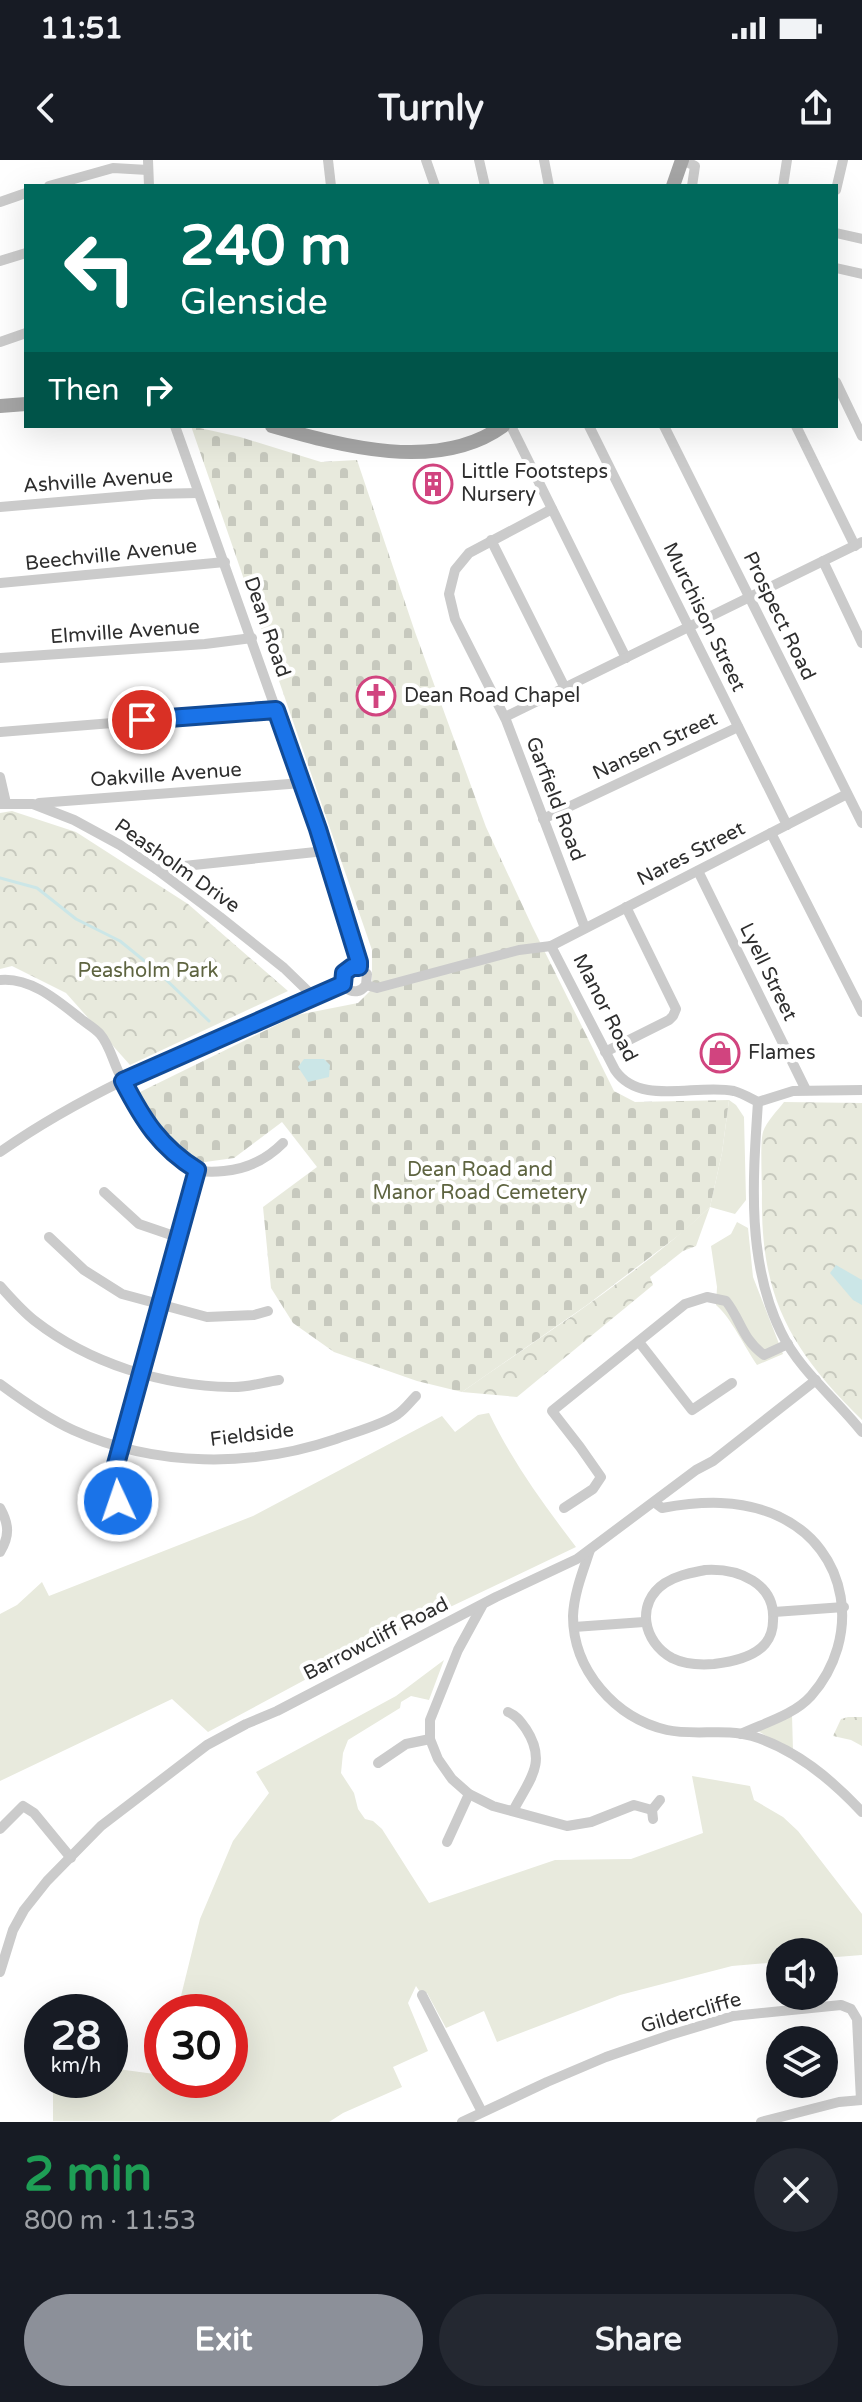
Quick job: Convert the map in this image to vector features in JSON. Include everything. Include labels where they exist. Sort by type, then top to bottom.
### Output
[{"type":"main road","points":[[666,184],[673,160]]},
{"type":"main road","points":[[674,184],[682,160]]},
{"type":"main road","points":[[0,406],[24,404]]},
{"type":"main road","points":[[282,428],[367,448],[420,451],[462,446],[500,428]]},
{"type":"main road","points":[[289,428],[408,443],[445,441],[481,428]]},
{"type":"street","points":[[328,160],[331,184]]},
{"type":"street","points":[[426,160],[434,184]]},
{"type":"street","points":[[479,160],[485,184]]},
{"type":"street","points":[[544,160],[549,184]]},
{"type":"street","points":[[682,160],[695,166],[692,184]]},
{"type":"street","points":[[783,184],[787,160]]},
{"type":"street","points":[[837,184],[843,160]]},
{"type":"street","points":[[56,184],[113,168],[148,165]]},
{"type":"street","points":[[0,202],[24,194]]},
{"type":"street","points":[[838,233],[862,239]]},
{"type":"street","points":[[0,261],[24,254]]},
{"type":"street","points":[[838,268],[862,274]]},
{"type":"street","points":[[0,342],[24,334]]},
{"type":"street","points":[[838,386],[862,436]]},
{"type":"street","points":[[512,428],[626,658]]},
{"type":"street","name":"Murchison Street","points":[[590,428],[787,825]]},
{"type":"street","name":"Prospect Road","points":[[665,428],[862,823]]},
{"type":"street","points":[[505,717],[858,544],[797,428]]},
{"type":"street","name":"Dean Road","points":[[179,430],[198,493],[252,638],[325,851],[359,967]]},
{"type":"street","name":"Ashville Avenue","points":[[0,507],[198,493]]},
{"type":"street","name":"Garfield Road","points":[[552,509],[469,553],[452,577],[449,594],[455,619],[505,717],[585,928]]},
{"type":"street","points":[[491,540],[565,688]]},
{"type":"street","points":[[823,561],[862,643]]},
{"type":"street","name":"Beechville Avenue","points":[[0,583],[225,562]]},
{"type":"street","name":"Elmville Avenue","points":[[0,658],[252,638]]},
{"type":"street","points":[[0,732],[276,710]]},
{"type":"street","name":"Nansen Street","points":[[543,819],[738,727]]},
{"type":"street","points":[[0,777],[3,803]]},
{"type":"street","name":"Oakville Avenue","points":[[33,804],[302,783]]},
{"type":"street","name":"Nares Street","points":[[551,946],[847,794]]},
{"type":"street","name":"Peasholm Drive","points":[[3,803],[33,804],[74,820],[107,838],[156,869],[260,948],[314,997]]},
{"type":"street","points":[[771,833],[862,1012]]},
{"type":"street","points":[[156,869],[325,851]]},
{"type":"street","name":"Lyell Street","points":[[698,871],[806,1090]]},
{"type":"street","points":[[605,1052],[669,1020],[676,1009],[626,907]]},
{"type":"street","name":"Manor Road","points":[[343,984],[354,992],[366,985],[377,988],[519,950],[551,946],[622,1080],[638,1089],[736,1091],[758,1102]]},
{"type":"street","points":[[0,1152],[37,1126],[123,1081],[343,984],[347,969],[359,967],[367,974],[366,985]]},
{"type":"street","points":[[0,980],[26,983],[101,1035],[123,1081],[157,1136],[176,1157],[197,1170],[241,1170],[257,1163],[283,1143]]},
{"type":"street","points":[[862,1090],[784,1092],[758,1102],[754,1170],[761,1274],[781,1332],[816,1380],[862,1432]]},
{"type":"street","points":[[110,1486],[197,1170]]},
{"type":"street","points":[[104,1192],[139,1224],[180,1238]]},
{"type":"street","points":[[49,1237],[84,1270],[122,1294],[207,1317],[254,1315],[268,1311]]},
{"type":"street","points":[[0,1286],[33,1319],[69,1344],[102,1361],[190,1384],[234,1388],[279,1380]]},
{"type":"street","points":[[564,1508],[593,1489],[601,1477],[552,1411],[663,1320],[685,1304],[707,1297],[726,1301],[746,1337],[764,1355],[788,1344]]},
{"type":"street","points":[[639,1342],[692,1410],[732,1383]]},
{"type":"street","name":"Barrowcliff Road","points":[[0,1972],[13,1930],[47,1881],[101,1826],[207,1745],[577,1559],[696,1470],[713,1461],[816,1380]]},
{"type":"street","name":"Fieldside","points":[[0,1384],[73,1430],[121,1447],[160,1456],[220,1461],[325,1442],[398,1415],[416,1396]]},
{"type":"street","points":[[654,1502],[662,1508],[698,1503],[739,1504],[778,1516],[808,1535],[822,1551],[842,1591],[843,1631],[831,1668],[811,1696],[797,1707],[741,1734]]},
{"type":"street","points":[[0,1508],[9,1527],[0,1552]]},
{"type":"street","points":[[590,1550],[575,1603],[574,1627],[579,1651],[591,1677],[616,1704],[631,1716],[669,1731],[741,1734],[773,1744],[833,1782],[862,1812]]},
{"type":"street","points":[[705,1570],[735,1572],[749,1577],[760,1584],[774,1612],[773,1628],[766,1643],[743,1657],[711,1664],[673,1658],[652,1639],[644,1622],[648,1604],[662,1585],[682,1575],[705,1570]]},
{"type":"street","points":[[483,1604],[452,1663],[430,1720],[430,1739],[438,1759],[452,1779],[469,1794],[493,1806],[567,1826],[591,1822],[634,1805],[652,1814],[660,1800]]},
{"type":"street","points":[[774,1612],[844,1607]]},
{"type":"street","points":[[574,1627],[644,1622]]},
{"type":"street","points":[[508,1712],[516,1715],[537,1753],[536,1766],[513,1811]]},
{"type":"street","points":[[378,1763],[406,1744],[430,1739]]},
{"type":"street","points":[[447,1842],[469,1794]]},
{"type":"street","points":[[0,1829],[23,1806],[34,1813],[71,1858]]},
{"type":"street","points":[[422,1995],[482,2112]]},
{"type":"street","name":"Gildercliffe","points":[[462,2122],[606,2057],[733,2016],[841,2005],[851,2009],[857,2019],[862,2100]]},
{"type":"street","points":[[761,2122],[839,2102],[862,2100]]},
{"type":"green space","name":"Dean Road and Manor Road Cemetery","points":[[192,428],[240,437],[321,462],[357,460],[486,827],[614,1091],[635,1102],[729,1100],[710,1207],[683,1232],[587,1305],[462,1392],[417,1381],[334,1352],[293,1323],[271,1288],[263,1207],[317,1167],[282,1122],[234,1158],[198,1163],[169,1143],[138,1093],[297,1015],[358,1003],[372,989],[372,950]]},
{"type":"green space","name":"Peasholm Park","points":[[12,811],[76,832],[188,904],[288,991],[130,1065],[66,993],[12,966],[0,969],[0,813]]},
{"type":"green space","points":[[729,1100],[744,1117],[746,1200],[735,1214],[710,1207]]},
{"type":"green space","points":[[784,1102],[862,1103],[862,1420],[798,1344],[774,1292],[763,1230],[762,1144],[769,1120]]},
{"type":"green space","points":[[710,1207],[696,1246],[683,1251],[650,1277],[653,1285],[517,1397],[462,1392],[621,1281]]},
{"type":"green space","points":[[737,1222],[748,1228],[753,1277],[783,1354],[757,1365],[733,1325],[716,1305],[717,1287],[711,1246],[731,1234]]},
{"type":"green space","points":[[489,1413],[529,1482],[576,1547],[366,1647],[208,1732],[172,1699],[0,1781],[0,1614],[17,1605],[42,1582],[49,1596],[253,1516],[442,1416],[455,1432],[478,1415]]},
{"type":"green space","points":[[444,1660],[429,1700],[411,1696],[401,1702],[400,1708],[348,1740],[341,1773],[354,1793],[358,1809],[365,1819],[382,1829],[429,1903],[555,1860],[631,1859],[703,1833],[692,1776],[750,1786],[754,1800],[783,1817],[798,1831],[862,1914],[862,1955],[838,1957],[838,1938],[766,1938],[766,1963],[732,1966],[620,1995],[497,2042],[484,2011],[446,2028],[427,1993],[422,1995],[416,1986],[408,2003],[428,2051],[393,2067],[402,2087],[329,2122],[53,2121],[53,2098],[128,2098],[128,2070],[144,2073],[144,2098],[248,2098],[248,1994],[181,1994],[200,1919],[233,1841],[269,1793],[256,1772],[396,1696]]},
{"type":"green space","points":[[792,1715],[793,1751],[756,1730]]},
{"type":"green space","points":[[862,1717],[862,1746],[833,1736],[841,1719]]},
{"type":"water","points":[[304,1059],[324,1059],[330,1065],[329,1077],[308,1082],[298,1067]]},
{"type":"water","points":[[836,1265],[862,1280],[862,1305],[853,1300],[830,1273]]},
{"type":"waterway","points":[[0,878],[37,888],[76,919],[120,941],[209,1021]]},
{"type":"place","name":"Little Footsteps Nursery","points":[[433,484]]},
{"type":"place","name":"Dean Road Chapel","points":[[376,696]]},
{"type":"place","name":"Flames","points":[[720,1053]]},
{"type":"route","points":[[118,1501],[117,1492],[110,1486],[197,1170],[176,1157],[150,1128],[123,1081],[343,984],[347,969],[359,967],[318,829],[276,710],[142,720]]}]
